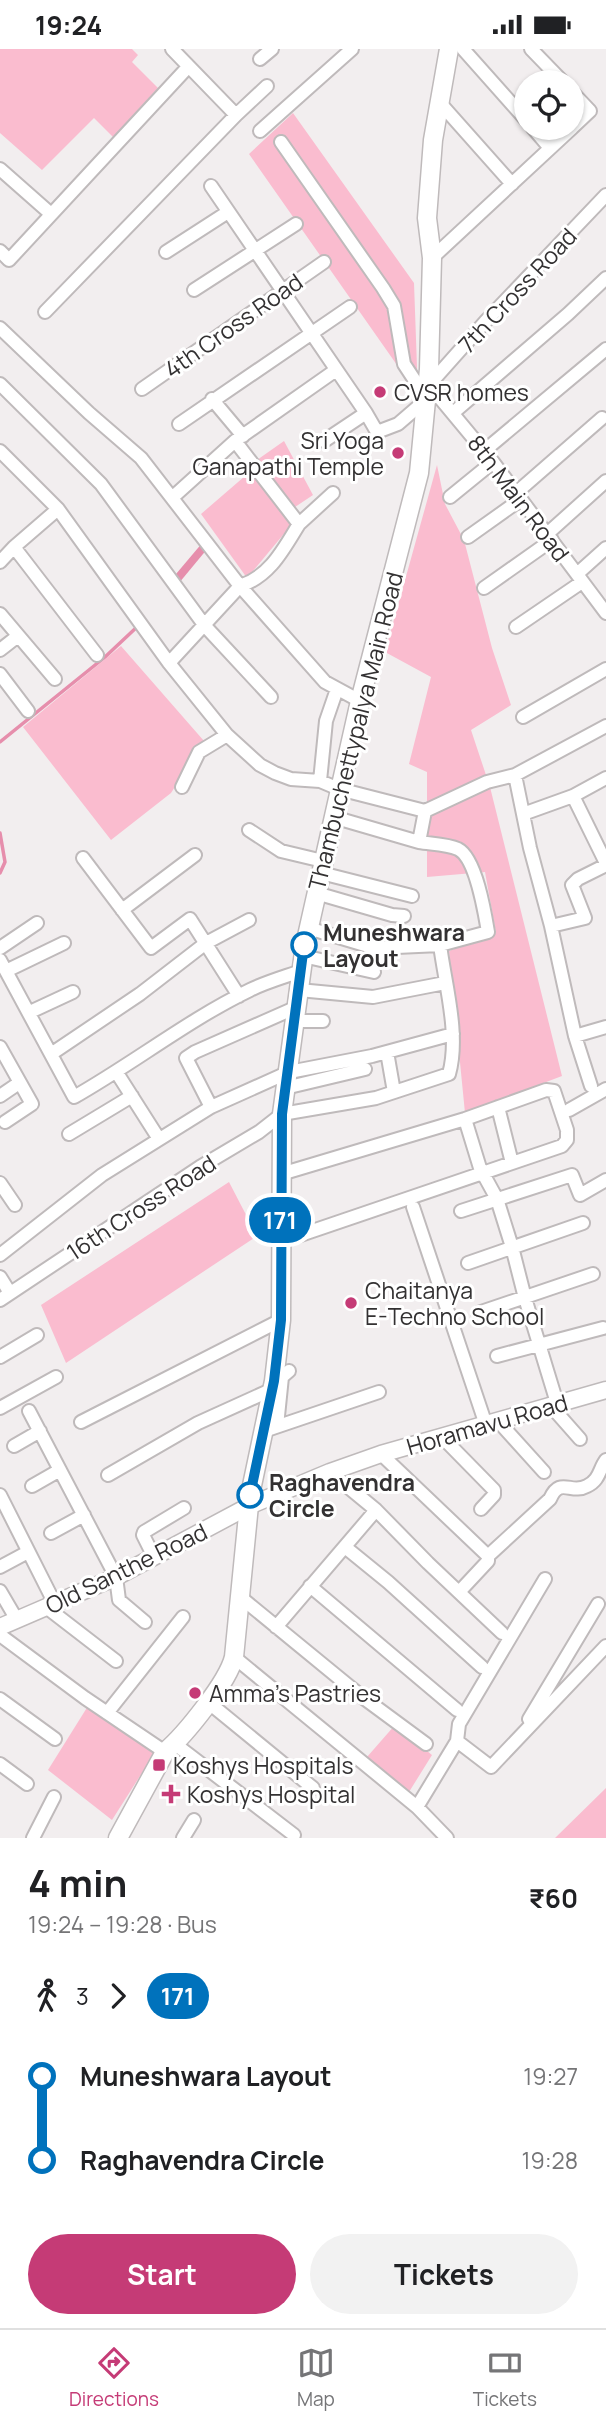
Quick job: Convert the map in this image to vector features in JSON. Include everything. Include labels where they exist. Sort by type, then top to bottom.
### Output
[{"type":"main road","name":"Thambuchettypalya Main Road","points":[[118,1838],[170,1748],[208,1702],[232,1665],[234,1657],[250,1495],[271,1428],[281,1320],[282,1114],[302,964],[339,789],[419,473],[428,392],[432,258],[427,218],[433,140],[449,49]]},
{"type":"street","points":[[172,49],[236,115]]},
{"type":"street","points":[[260,59],[272,49]]},
{"type":"street","points":[[260,131],[352,49]]},
{"type":"street","points":[[463,49],[514,106]]},
{"type":"street","points":[[531,49],[551,70]]},
{"type":"street","points":[[0,251],[9,260],[188,67]]},
{"type":"street","points":[[45,312],[267,86]]},
{"type":"street","points":[[440,103],[512,184]]},
{"type":"street","points":[[543,140],[550,148]]},
{"type":"street","points":[[432,258],[559,140]]},
{"type":"street","name":"8th Main Road","points":[[281,142],[394,306],[404,364],[428,392],[453,413],[493,462],[606,613]]},
{"type":"street","points":[[0,169],[51,214]]},
{"type":"street","points":[[211,185],[377,432],[398,424],[424,426]]},
{"type":"street","name":"7th Cross Road","points":[[398,424],[493,313],[606,195]]},
{"type":"street","points":[[166,252],[228,212]]},
{"type":"street","points":[[194,290],[296,224]]},
{"type":"street","name":"4th Cross Road","points":[[142,389],[324,262]]},
{"type":"street","points":[[453,413],[606,278]]},
{"type":"street","points":[[179,424],[350,307]]},
{"type":"street","points":[[0,328],[89,413],[141,458],[240,586],[325,682],[360,701]]},
{"type":"street","points":[[484,451],[606,349]]},
{"type":"street","points":[[173,497],[239,439],[336,370]]},
{"type":"street","points":[[0,384],[101,484],[205,625],[271,697]]},
{"type":"street","points":[[212,400],[299,524]]},
{"type":"street","points":[[324,441],[366,413]]},
{"type":"street","points":[[468,537],[518,496],[602,418]]},
{"type":"street","points":[[0,451],[58,509],[169,663],[227,735],[260,765],[275,773],[291,779],[320,781],[339,789],[425,811],[486,782],[515,775],[606,726]]},
{"type":"street","points":[[450,497],[493,462]]},
{"type":"street","points":[[484,588],[549,537],[606,481]]},
{"type":"street","points":[[169,663],[240,586],[254,581],[274,565],[299,524],[333,493]]},
{"type":"street","points":[[0,562],[58,509]]},
{"type":"street","points":[[14,547],[97,655]]},
{"type":"street","points":[[516,627],[579,578],[606,548]]},
{"type":"street","points":[[0,614],[55,679]]},
{"type":"street","points":[[0,650],[18,636]]},
{"type":"street","points":[[523,717],[606,669]]},
{"type":"street","points":[[0,674],[28,711]]},
{"type":"street","points":[[320,781],[324,729],[337,689]]},
{"type":"street","points":[[182,787],[198,752],[227,735]]},
{"type":"street","points":[[515,775],[575,1036],[591,1086]]},
{"type":"street","points":[[523,814],[573,796],[606,778]]},
{"type":"street","points":[[551,926],[585,918],[572,885],[606,863],[600,835],[573,796]]},
{"type":"street","points":[[419,842],[425,811]]},
{"type":"street","points":[[308,928],[375,948],[440,944],[488,932],[481,890],[463,853],[457,849],[419,842],[333,817]]},
{"type":"street","points":[[249,830],[281,851],[412,896]]},
{"type":"street","points":[[122,910],[195,855]]},
{"type":"street","points":[[83,857],[151,948],[190,919],[239,996]]},
{"type":"street","points":[[316,893],[404,916]]},
{"type":"street","points":[[51,1054],[140,994],[206,943],[250,920]]},
{"type":"street","points":[[0,948],[37,923]]},
{"type":"street","points":[[64,943],[3,965],[74,1097],[117,1073],[177,1031],[302,964],[374,972]]},
{"type":"street","points":[[282,1114],[364,1100],[449,1074],[454,1057],[453,1034],[440,944]]},
{"type":"street","points":[[211,1107],[186,1058],[195,1052],[297,1006],[445,983]]},
{"type":"street","points":[[30,1012],[73,992]]},
{"type":"street","points":[[297,1006],[323,1021]]},
{"type":"street","points":[[575,1036],[606,1027]]},
{"type":"street","points":[[0,1255],[102,1175],[211,1107],[321,1067],[453,1034]]},
{"type":"street","points":[[0,1047],[32,1104],[5,1122]]},
{"type":"street","points":[[387,1052],[394,1092]]},
{"type":"street","points":[[287,1080],[366,1069]]},
{"type":"street","points":[[117,1073],[159,1139]]},
{"type":"street","points":[[0,1096],[19,1083]]},
{"type":"street","points":[[280,1242],[562,1146],[567,1140],[567,1130],[556,1096],[551,1089],[465,1119],[281,1174]]},
{"type":"street","points":[[569,1109],[606,1089]]},
{"type":"street","points":[[69,1134],[132,1096]]},
{"type":"street","points":[[498,1107],[512,1163]]},
{"type":"street","name":"16th Cross Road","points":[[5,1297],[200,1167],[259,1132],[282,1114]]},
{"type":"street","points":[[465,1119],[483,1173],[497,1199],[512,1247],[524,1298],[541,1345],[553,1404],[580,1439]]},
{"type":"street","points":[[461,1211],[572,1175],[580,1195],[606,1180]]},
{"type":"street","points":[[0,1183],[15,1205]]},
{"type":"street","points":[[413,1207],[492,1423],[544,1472]]},
{"type":"street","points":[[468,1263],[583,1223]]},
{"type":"street","points":[[478,1313],[593,1274]]},
{"type":"street","points":[[0,1277],[5,1297]]},
{"type":"street","points":[[81,1422],[281,1320]]},
{"type":"street","points":[[498,1356],[603,1328]]},
{"type":"street","points":[[0,1357],[37,1335]]},
{"type":"street","points":[[271,1428],[282,1377],[289,1371]]},
{"type":"street","points":[[0,1408],[56,1377]]},
{"type":"street","points":[[108,1475],[198,1423],[273,1389]]},
{"type":"street","name":"Horamavu Road","points":[[251,1505],[381,1454],[606,1390]]},
{"type":"street","points":[[271,1428],[379,1392]]},
{"type":"street","points":[[29,1411],[116,1577],[119,1600],[145,1622]]},
{"type":"street","points":[[13,1446],[40,1431]]},
{"type":"street","points":[[442,1437],[494,1490],[494,1495],[481,1509]]},
{"type":"street","points":[[381,1454],[488,1556]]},
{"type":"street","points":[[460,1591],[488,1561],[488,1556],[550,1499],[554,1490],[560,1486],[586,1487],[598,1478],[606,1460]]},
{"type":"street","points":[[32,1486],[61,1470]]},
{"type":"street","points":[[330,1472],[376,1510],[502,1633]]},
{"type":"street","points":[[0,1495],[51,1605],[116,1661]]},
{"type":"street","name":"Old Santhe Road","points":[[0,1627],[116,1577],[251,1505]]},
{"type":"street","points":[[154,1557],[144,1532],[184,1509]]},
{"type":"street","points":[[276,1627],[376,1510]]},
{"type":"street","points":[[51,1533],[84,1515]]},
{"type":"street","points":[[345,1547],[482,1667]]},
{"type":"street","points":[[0,1567],[28,1552]]},
{"type":"street","points":[[417,1807],[457,1741],[459,1724],[545,1579]]},
{"type":"street","points":[[310,1586],[457,1710]]},
{"type":"street","points":[[0,1591],[17,1621]]},
{"type":"street","points":[[239,1596],[361,1696],[426,1744]]},
{"type":"street","points":[[517,1740],[598,1604]]},
{"type":"street","points":[[107,1713],[183,1616]]},
{"type":"street","points":[[0,1635],[107,1713],[170,1748],[294,1835]]},
{"type":"street","points":[[457,1741],[491,1767],[606,1646]]},
{"type":"street","points":[[234,1657],[417,1807],[447,1838]]},
{"type":"street","points":[[0,1699],[55,1739]]},
{"type":"street","points":[[208,1702],[313,1788]]},
{"type":"street","points":[[0,1764],[27,1784]]},
{"type":"street","points":[[33,1838],[54,1797]]},
{"type":"street","points":[[183,1838],[194,1820]]},
{"type":"shaded area","points":[[0,49],[132,49],[138,55],[132,62],[158,88],[113,137],[94,118],[42,170],[0,133]]},
{"type":"shaded area","points":[[293,113],[414,283],[418,395],[249,154]]},
{"type":"shaded area","points":[[284,441],[313,495],[295,507],[257,460]]},
{"type":"shaded area","points":[[437,465],[445,504],[464,540],[492,648],[511,705],[471,730],[490,787],[562,1076],[465,1113],[449,951],[496,933],[485,872],[427,877],[427,772],[409,764],[431,677],[385,652]]},
{"type":"shaded area","points":[[252,470],[293,523],[247,578],[201,514]]},
{"type":"shaded area","points":[[203,542],[208,548],[179,583],[176,574]]},
{"type":"shaded area","points":[[121,646],[204,741],[171,793],[111,840],[23,727]]},
{"type":"shaded area","points":[[229,1182],[257,1236],[66,1363],[41,1305]]},
{"type":"shaded area","points":[[88,1706],[154,1754],[112,1820],[48,1770]]},
{"type":"shaded area","points":[[395,1725],[432,1755],[409,1792],[367,1757]]},
{"type":"shaded area","points":[[606,1788],[606,1838],[555,1838]]},
{"type":"waterway","points":[[0,742],[105,657],[138,626]]},
{"type":"waterway","points":[[0,833],[5,862],[0,873]]},
{"type":"bus line","name":"171","points":[[250,1495],[274,1381],[281,1320],[282,1114],[304,945]]},
{"type":"place","name":"CVSR homes","points":[[380,392]]},
{"type":"place","name":"Sri Yoga Ganapathi Temple","points":[[398,453]]},
{"type":"place","name":"Muneshwara Layout","points":[[304,945]]},
{"type":"place","name":"Chaitanya E-Techno School","points":[[351,1303]]},
{"type":"place","name":"Raghavendra Circle","points":[[250,1495]]},
{"type":"place","name":"Amma's Pastries","points":[[195,1693]]},
{"type":"place","name":"Koshys Hospitals","points":[[159,1765]]},
{"type":"place","name":"Koshys Hospital","points":[[171,1794]]}]
